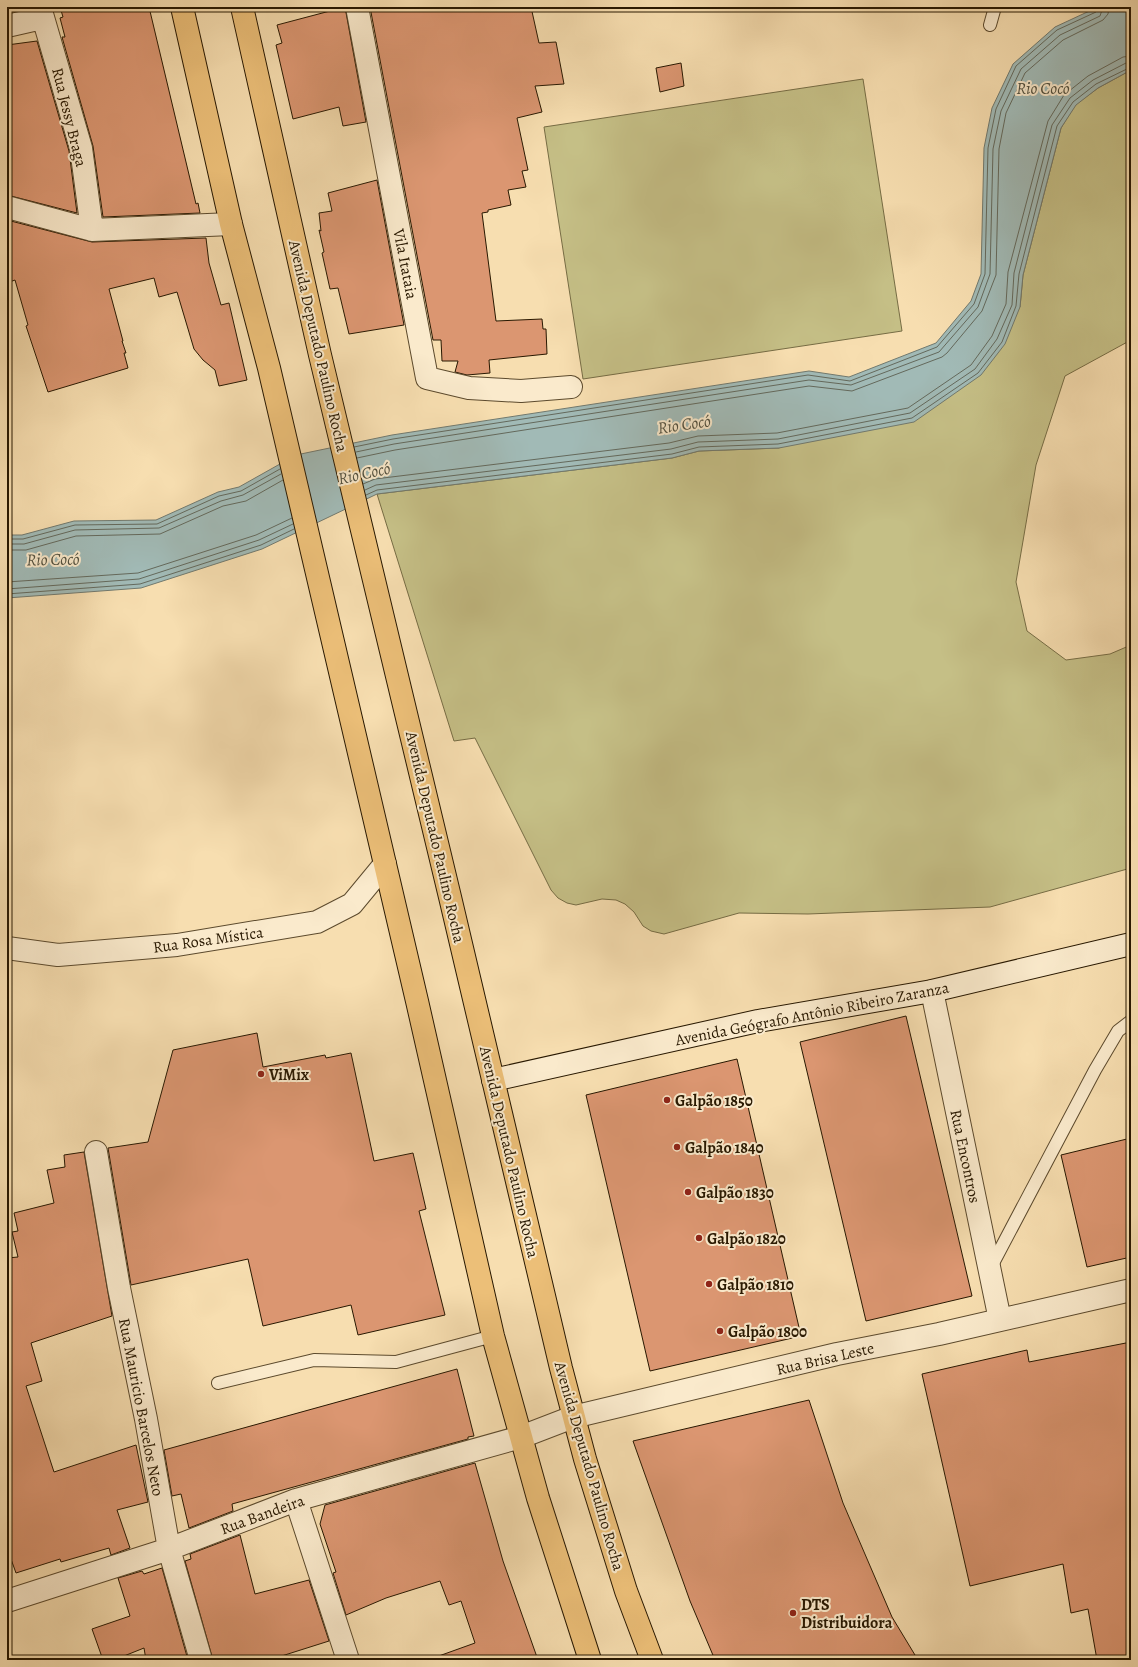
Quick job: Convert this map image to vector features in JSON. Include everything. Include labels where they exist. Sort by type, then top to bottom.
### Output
[{"type":"main road","points":[[182,7],[231,224],[269,368],[493,1336],[538,1498],[590,1660]]},
{"type":"main road","name":"Avenida Deputado Paulino Rocha","points":[[242,7],[320,355],[574,1417],[626,1591],[652,1660]]},
{"type":"street","name":"Vila Itataia","points":[[357,7],[427,378],[469,388],[484,389],[521,391],[571,387]]},
{"type":"street","points":[[7,26],[41,13]]},
{"type":"street","name":"Rua Jessy Braga","points":[[41,13],[70,106],[81,148],[92,230]]},
{"type":"street","points":[[7,207],[92,230],[231,224]]},
{"type":"street","name":"Rua Rosa Mística","points":[[7,948],[58,955],[177,945],[317,922],[352,904],[385,864]]},
{"type":"street","name":"Avenida Geógrafo Antônio Ribeiro Zaranza","points":[[493,1080],[758,1021],[932,992],[1131,944]]},
{"type":"street","name":"Rua Encontros","points":[[932,992],[1000,1320]]},
{"type":"street","name":"Rua Mauricio Barcelos Neto","points":[[96,1152],[119,1288],[146,1419],[169,1549],[201,1660]]},
{"type":"street","name":"Rua Brisa Leste","points":[[521,1437],[574,1417],[837,1354],[940,1334],[1131,1290]]},
{"type":"street","name":"Rua Bandeira","points":[[7,1601],[169,1549],[296,1500],[521,1437]]},
{"type":"street","points":[[296,1500],[348,1660]]},
{"type":"lane","points":[[990,25],[995,7]]},
{"type":"lane","points":[[990,1269],[1095,1070],[1118,1031],[1131,1021]]},
{"type":"lane","points":[[218,1383],[314,1360],[396,1362],[493,1336]]},
{"type":"shaded area","points":[[1131,70],[1131,340],[1065,376],[1036,465],[1016,582],[1027,631],[1066,660],[1110,654],[1131,645],[1131,868],[990,907],[808,914],[739,913],[664,934],[651,931],[643,926],[634,912],[625,904],[616,900],[602,899],[576,905],[567,903],[558,898],[551,890],[475,738],[454,741],[377,494],[672,458],[699,451],[779,448],[1020,307],[1023,275],[1061,128],[1075,105],[1098,88]]},
{"type":"shaded area","points":[[863,79],[902,331],[583,379],[544,127]]},
{"type":"water","name":"Rio Cocó","points":[[1098,7],[1131,7],[1131,70],[1098,88],[1076,105],[1061,128],[1023,275],[1020,307],[1005,344],[981,375],[914,422],[779,448],[699,451],[672,458],[377,494],[262,549],[141,588],[7,598],[7,535],[22,535],[74,521],[156,520],[218,492],[239,487],[296,455],[392,435],[809,371],[849,377],[936,343],[971,301],[981,274],[984,148],[992,108],[1013,64],[1055,27]]},
{"type":"building","points":[[60,7],[149,7],[196,204],[198,203],[200,213],[103,217],[93,146],[62,37],[65,37],[60,18],[63,17]]},
{"type":"building","points":[[345,7],[366,122],[343,126],[339,107],[293,119],[276,45],[282,43],[277,25]]},
{"type":"building","points":[[370,7],[531,7],[539,43],[556,42],[564,84],[535,86],[542,112],[517,118],[528,170],[522,171],[526,187],[508,190],[511,205],[488,210],[488,212],[482,213],[496,321],[542,319],[543,329],[546,329],[547,354],[489,360],[490,373],[467,375],[455,372],[458,361],[442,361],[441,340],[433,340]]},
{"type":"building","points":[[37,41],[69,151],[77,213],[7,195],[7,45]]},
{"type":"building","points":[[681,63],[684,86],[660,92],[656,68]]},
{"type":"building","points":[[377,180],[404,325],[349,334],[338,288],[330,289],[322,253],[324,252],[319,230],[321,231],[319,213],[332,211],[328,193]]},
{"type":"building","points":[[7,220],[92,242],[206,238],[209,263],[221,305],[229,303],[247,380],[219,386],[215,370],[203,360],[194,349],[177,292],[159,297],[154,278],[109,289],[126,353],[124,353],[128,368],[48,392],[26,326],[28,325],[15,280],[7,283]]},
{"type":"building","points":[[906,1016],[972,1296],[866,1321],[800,1042]]},
{"type":"building","points":[[257,1033],[263,1067],[325,1055],[326,1058],[351,1053],[374,1161],[413,1153],[426,1209],[419,1211],[445,1315],[358,1335],[351,1305],[263,1326],[248,1259],[131,1285],[108,1148],[148,1142],[173,1050]]},
{"type":"building","points":[[737,1059],[801,1336],[650,1371],[586,1095]]},
{"type":"building","points":[[1131,1138],[1131,1257],[1087,1267],[1061,1155]]},
{"type":"building","points":[[84,1152],[112,1316],[31,1343],[42,1381],[26,1386],[54,1472],[136,1445],[148,1502],[117,1510],[130,1548],[111,1555],[109,1548],[61,1562],[60,1559],[16,1573],[7,1548],[7,1258],[18,1257],[12,1232],[18,1231],[14,1213],[54,1203],[47,1170],[65,1167],[64,1155]]},
{"type":"building","points":[[1131,1342],[1131,1660],[1097,1660],[1088,1609],[1071,1613],[1063,1564],[970,1586],[922,1374],[1027,1350],[1029,1362]]},
{"type":"building","points":[[457,1369],[474,1436],[468,1437],[468,1439],[232,1504],[233,1511],[189,1528],[181,1494],[172,1496],[164,1450]]},
{"type":"building","points":[[809,1400],[843,1503],[892,1617],[918,1660],[715,1660],[690,1601],[633,1441]]},
{"type":"building","points":[[475,1463],[503,1561],[538,1660],[437,1660],[436,1657],[475,1643],[461,1601],[449,1605],[440,1581],[386,1598],[346,1615],[333,1573],[336,1572],[320,1524],[325,1505]]},
{"type":"building","points":[[240,1535],[255,1594],[309,1580],[329,1641],[269,1660],[213,1660],[185,1561],[191,1559],[190,1554]]},
{"type":"building","points":[[162,1568],[188,1660],[146,1660],[144,1648],[114,1660],[103,1660],[92,1629],[130,1616],[118,1578],[142,1571],[144,1574]]},
{"type":"place","name":"ViMix","points":[[261,1074]]},
{"type":"place","name":"Galpão 1850","points":[[667,1100]]},
{"type":"place","name":"Galpão 1840","points":[[677,1147]]},
{"type":"place","name":"Galpão 1830","points":[[688,1192]]},
{"type":"place","name":"Galpão 1820","points":[[699,1238]]},
{"type":"place","name":"Galpão 1810","points":[[709,1284]]},
{"type":"place","name":"Galpão 1800","points":[[720,1331]]},
{"type":"place","name":"DTS Distribuidora","points":[[793,1613]]}]
